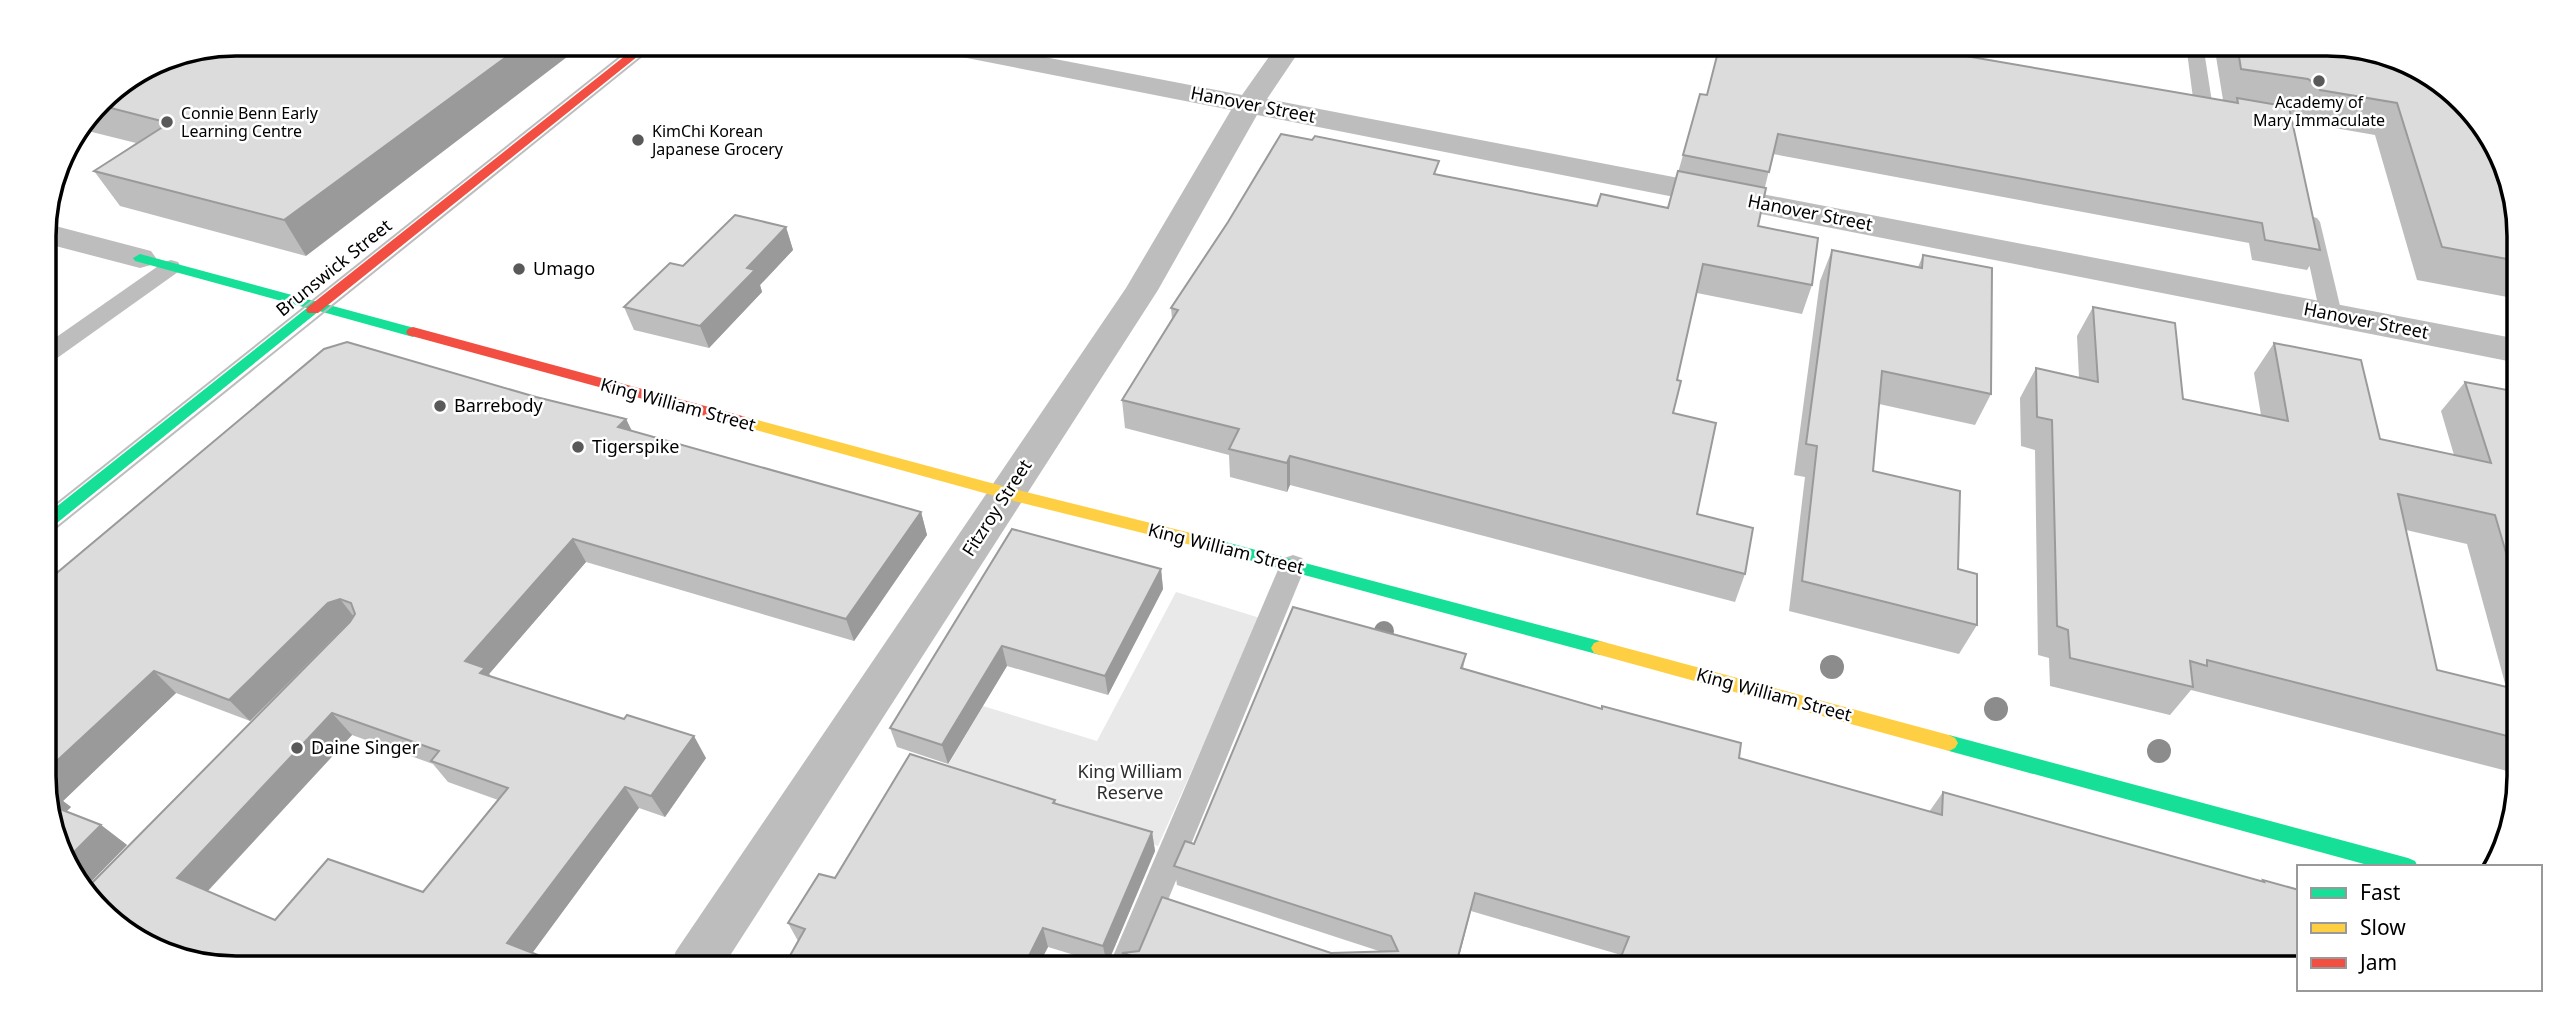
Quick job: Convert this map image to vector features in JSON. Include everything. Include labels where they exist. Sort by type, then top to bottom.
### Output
[{"type":"street","name":"Brunswick Street","points":[[56,515],[631,56]]},
{"type":"street","name":"Hanover Street","points":[[1004,56],[2507,349]]},
{"type":"street","name":"Fitzroy Street","points":[[702,956],[1140,290],[1230,133],[1283,56]]},
{"type":"street","name":"King William Street","points":[[56,236],[1006,493],[1293,565],[2401,865]]},
{"type":"lane","points":[[2193,56],[2189,103],[2251,114]]},
{"type":"lane","points":[[2305,199],[2331,314]]},
{"type":"lane","points":[[56,348],[171,267]]},
{"type":"lane","points":[[1132,956],[1168,899],[1293,565]]},
{"type":"green space","name":"King William Reserve","points":[[1176,592],[1260,618],[1158,846],[941,777],[983,706],[1097,741]]},
{"type":"building","points":[[508,56],[284,220],[94,171],[169,123],[110,108],[146,80],[189,62],[213,58]]},
{"type":"building","points":[[1717,56],[1966,56],[2238,103],[2237,98],[2289,107],[2320,250],[2265,240],[2262,223],[1778,134],[1769,172],[1683,155],[1700,94],[1707,95]]},
{"type":"building","points":[[2239,56],[2339,56],[2385,66],[2407,75],[2437,93],[2470,126],[2493,167],[2501,189],[2505,213],[2507,259],[2442,247],[2397,103],[2320,90],[2308,79],[2241,69]]},
{"type":"building","points":[[1281,134],[1312,140],[1315,136],[1439,161],[1434,174],[1597,206],[1601,194],[1668,208],[1678,171],[1766,188],[1758,226],[1818,238],[1812,285],[1703,264],[1677,380],[1681,381],[1673,413],[1716,423],[1697,514],[1753,528],[1745,574],[1290,456],[1287,463],[1229,449],[1239,429],[1122,400],[1178,310],[1171,308],[1228,222]]},
{"type":"building","points":[[735,215],[786,227],[747,268],[755,270],[700,326],[624,307],[670,263],[683,266]]},
{"type":"building","points":[[1832,250],[1922,268],[1923,255],[1992,268],[1991,394],[1882,371],[1873,471],[1960,491],[1958,569],[1977,574],[1977,625],[1802,581],[1817,446],[1806,444]]},
{"type":"building","points":[[2093,307],[2175,323],[2183,399],[2288,421],[2274,343],[2361,360],[2380,439],[2491,463],[2465,382],[2507,390],[2507,556],[2495,515],[2398,494],[2437,670],[2507,687],[2507,736],[2207,660],[2207,666],[2190,661],[2193,687],[2070,658],[2068,630],[2057,626],[2052,420],[2037,417],[2036,368],[2098,382]]},
{"type":"building","points":[[347,342],[536,397],[626,419],[618,427],[921,512],[846,619],[573,539],[465,661],[485,668],[480,673],[624,719],[627,715],[694,736],[651,796],[625,787],[507,943],[540,956],[236,956],[201,953],[156,937],[117,911],[92,883],[355,614],[351,603],[340,599],[328,603],[229,700],[154,671],[56,762],[56,574],[324,349]],"holes":[[[332,713],[439,751],[431,761],[508,788],[423,892],[328,859],[275,920],[177,878]]]},
{"type":"building","points":[[1012,529],[1161,569],[1105,676],[1002,646],[942,745],[890,728]]},
{"type":"building","points":[[1293,607],[1466,654],[1461,668],[1602,709],[1602,706],[1741,743],[1739,758],[1942,815],[1943,792],[2297,889],[2297,956],[1621,956],[1629,937],[1475,893],[1458,956],[1132,956],[1122,953],[1139,951],[1162,897],[1331,953],[1398,951],[1391,936],[1174,866],[1185,841],[1194,844]]},
{"type":"building","points":[[910,754],[1055,800],[1053,803],[1152,832],[1103,946],[1043,928],[1029,956],[790,956],[805,929],[788,923],[819,874],[835,878]]},
{"type":"building","points":[[59,809],[101,825],[74,852]]},
{"type":"tram line","points":[[56,504],[621,56]]},
{"type":"tram line","points":[[56,528],[642,56]]},
{"type":"traffic: fast","points":[[140,258],[413,332]]},
{"type":"traffic: fast","points":[[56,515],[313,310]]},
{"type":"traffic: fast","points":[[1203,542],[1600,648]]},
{"type":"traffic: fast","points":[[1949,743],[2401,865]]},
{"type":"traffic: slow","points":[[746,422],[1006,493],[1203,542]]},
{"type":"traffic: slow","points":[[1600,648],[1949,743]]},
{"type":"traffic: jam","points":[[313,310],[632,56]]},
{"type":"traffic: jam","points":[[413,332],[746,422]]},
{"type":"place","name":"Academy of Mary Immaculate","points":[[2319,81]]},
{"type":"place","name":"Connie Benn Early Learning Centre","points":[[167,122]]},
{"type":"place","name":"KimChi Korean Japanese Grocery","points":[[638,140]]},
{"type":"place","name":"Umago","points":[[519,269]]},
{"type":"place","name":"Barrebody","points":[[440,406]]},
{"type":"place","name":"Tigerspike","points":[[578,447]]},
{"type":"place","name":"Daine Singer","points":[[297,748]]}]
